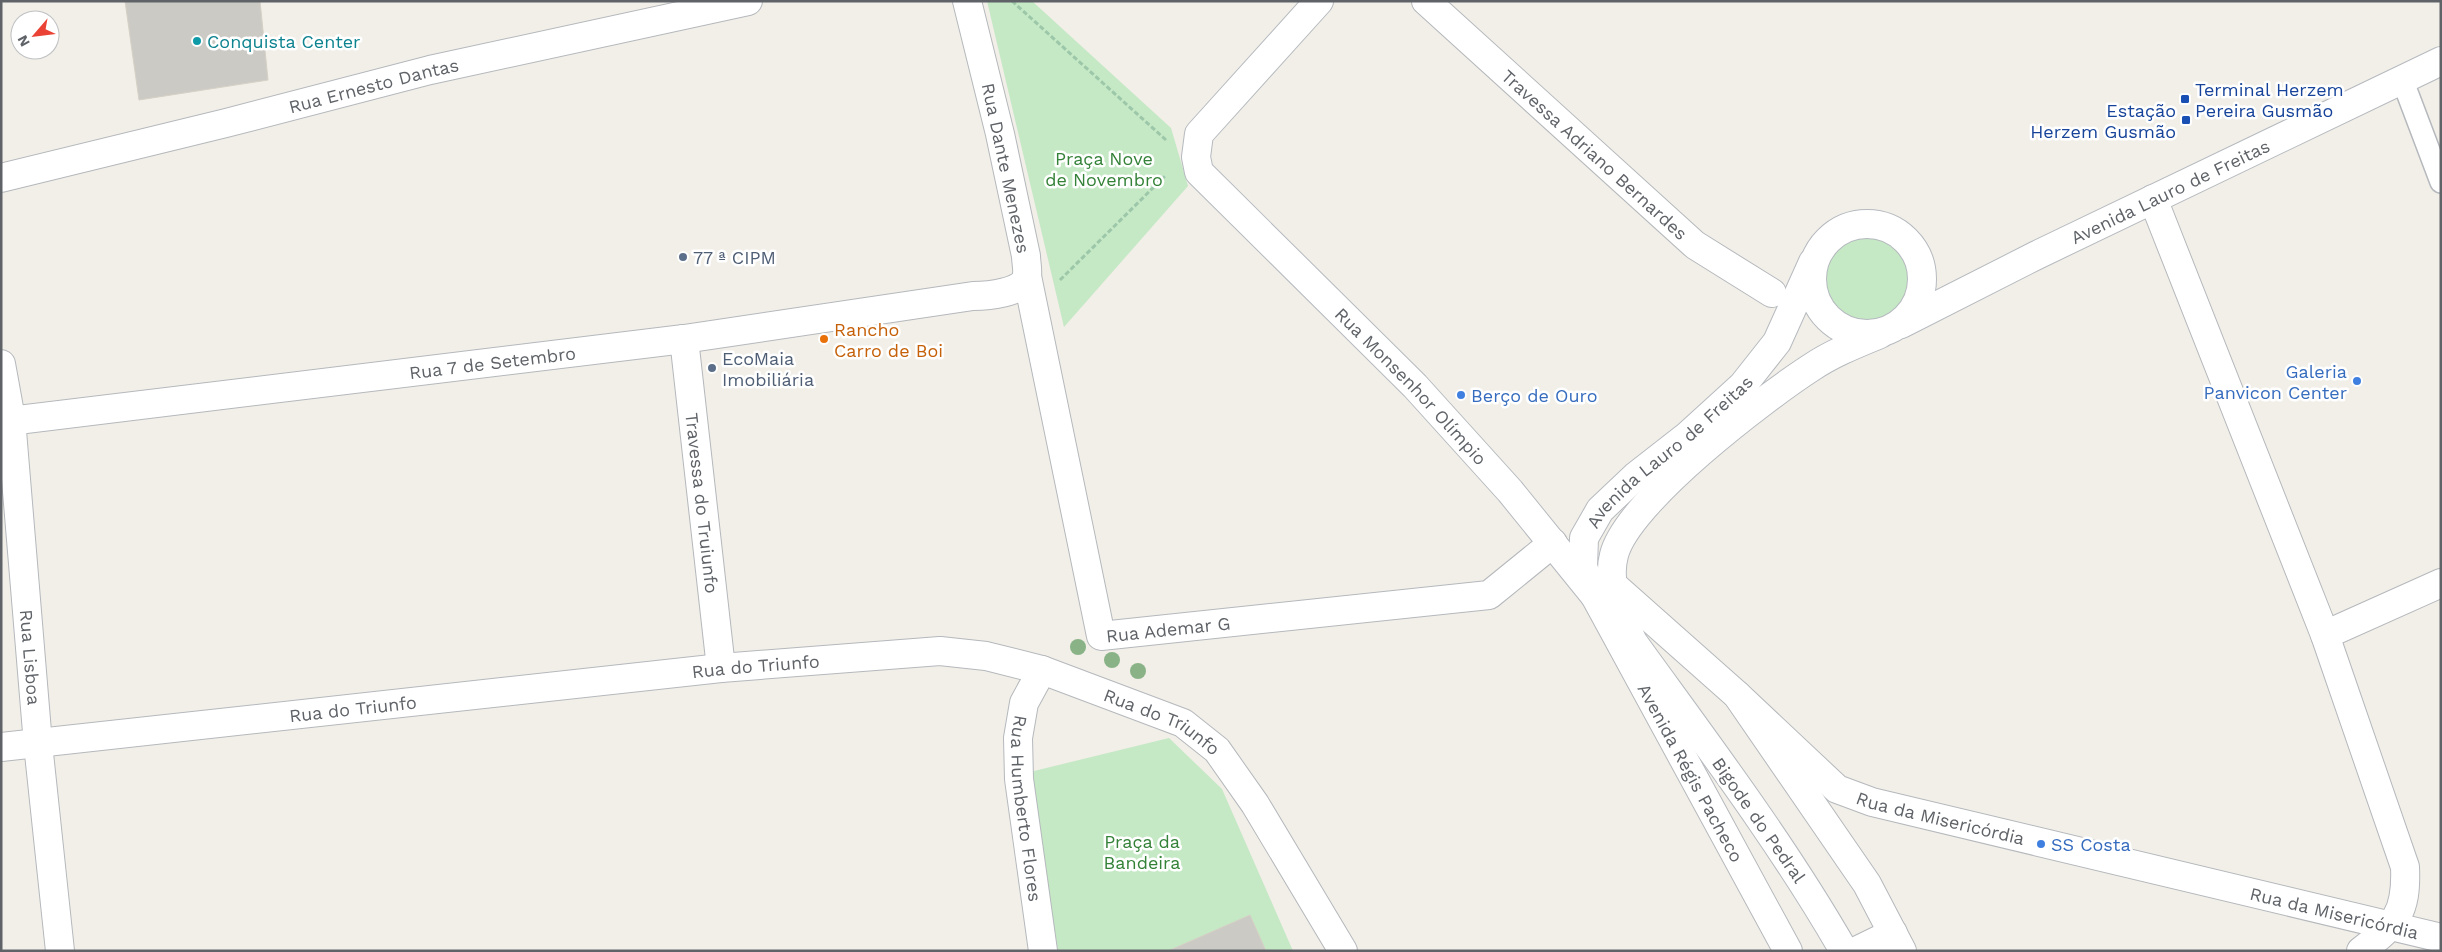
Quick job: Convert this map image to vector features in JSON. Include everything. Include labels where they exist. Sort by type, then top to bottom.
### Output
[{"type":"street","name":"Rua Ernesto Dantas","points":[[1,178],[217,126],[430,70],[748,1]]},
{"type":"street","name":"Rua Dante Menezes","points":[[968,1],[1000,134],[1026,256],[1027,276],[1023,284],[1009,291],[991,296],[973,296]]},
{"type":"street","points":[[1196,157],[1199,134],[1319,1]]},
{"type":"street","name":"Travessa Adriano Bernardes","points":[[1426,1],[1695,245],[1772,293]]},
{"type":"street","name":"Avenida Lauro de Freitas","points":[[1604,590],[1619,543],[1638,514],[1681,469],[1753,410],[1811,368],[1839,352],[2441,61]]},
{"type":"street","name":"Rua Monsenhor Olímpio","points":[[1196,157],[1199,172],[1215,189],[1415,386],[1510,491],[1553,543],[1604,590]]},
{"type":"street","points":[[2153,199],[2325,636],[2405,867],[2406,885],[2403,906],[2392,925],[2361,951]]},
{"type":"street","points":[[1871,223],[1895,231],[1913,248],[1922,271],[1920,297],[1890,329],[1863,335],[1846,331],[1826,316],[1812,290],[1813,262],[1828,238],[1847,227],[1871,223]]},
{"type":"street","name":"Avenida Lauro de Freitas","points":[[1633,642],[1604,590],[1583,567],[1584,538],[1600,510],[1637,475],[1687,436],[1743,385],[1777,342],[1813,262]]},
{"type":"street","name":"Rua Ademar G","points":[[1027,276],[1101,636],[1489,595],[1553,543]]},
{"type":"street","name":"Rua 7 de Setembro","points":[[6,420],[684,339],[973,296]]},
{"type":"street","name":"Travessa do Truiunfo","points":[[684,339],[721,668]]},
{"type":"street","name":"Rua Lisboa","points":[[1,364],[60,951]]},
{"type":"street","points":[[2325,636],[2441,583]]},
{"type":"street","points":[[1604,590],[1737,695],[1867,884],[1898,942],[1856,951]]},
{"type":"street","name":"Avenida Régis Pacheco","points":[[1604,590],[1788,951]]},
{"type":"street","name":"Avenida Régis Pacheco","points":[[1633,642],[1670,692]]},
{"type":"street","name":"Rua do Triunfo","points":[[1,747],[721,668],[940,651],[986,656],[1042,670],[1183,723],[1217,750],[1255,804],[1343,951]]},
{"type":"street","name":"Rua Humberto Flores","points":[[1042,670],[1024,703],[1018,738],[1019,779],[1043,951]]},
{"type":"street","name":"Bigode do Pedral","points":[[1670,692],[1769,833],[1823,914],[1844,951]]},
{"type":"street","name":"Rua da Misericórdia","points":[[1737,695],[1837,789],[1872,802],[2441,938]]},
{"type":"lane","points":[[2402,79],[2441,182]]},
{"type":"path","points":[[1012,1],[1174,148],[1196,157]]},
{"type":"path","points":[[1033,309],[1156,183],[1196,157]]},
{"type":"green space","name":"Praça Nove de Novembro","points":[[987,1],[1032,1],[1171,128],[1188,186],[1064,327]]},
{"type":"green space","points":[[1867,224],[1888,228],[1906,240],[1918,258],[1922,279],[1918,300],[1906,318],[1888,330],[1867,334],[1846,330],[1828,318],[1816,300],[1812,279],[1816,258],[1828,240],[1846,228]]},
{"type":"green space","name":"Praça da Bandeira","points":[[1169,738],[1222,789],[1293,951],[1058,951],[1030,772]]},
{"type":"building","name":"Conquista Center","points":[[125,1],[260,1],[268,80],[139,100]]},
{"type":"building","points":[[1250,915],[1266,951],[1168,951]]},
{"type":"place","name":"Conquista Center","points":[[197,41]]},
{"type":"place","name":"Terminal Herzem Pereira Gusmão","points":[[2185,99]]},
{"type":"place","name":"Estação Herzem Gusmão","points":[[2186,120]]},
{"type":"place","name":"77 ª CIPM","points":[[683,257]]},
{"type":"place","name":"Rancho Carro de Boi","points":[[824,339]]},
{"type":"place","name":"EcoMaia Imobiliária","points":[[712,368]]},
{"type":"place","name":"Galeria Panvicon Center","points":[[2357,381]]},
{"type":"place","name":"Berço de Ouro","points":[[1461,395]]},
{"type":"place","name":"SS Costa","points":[[2041,844]]}]
